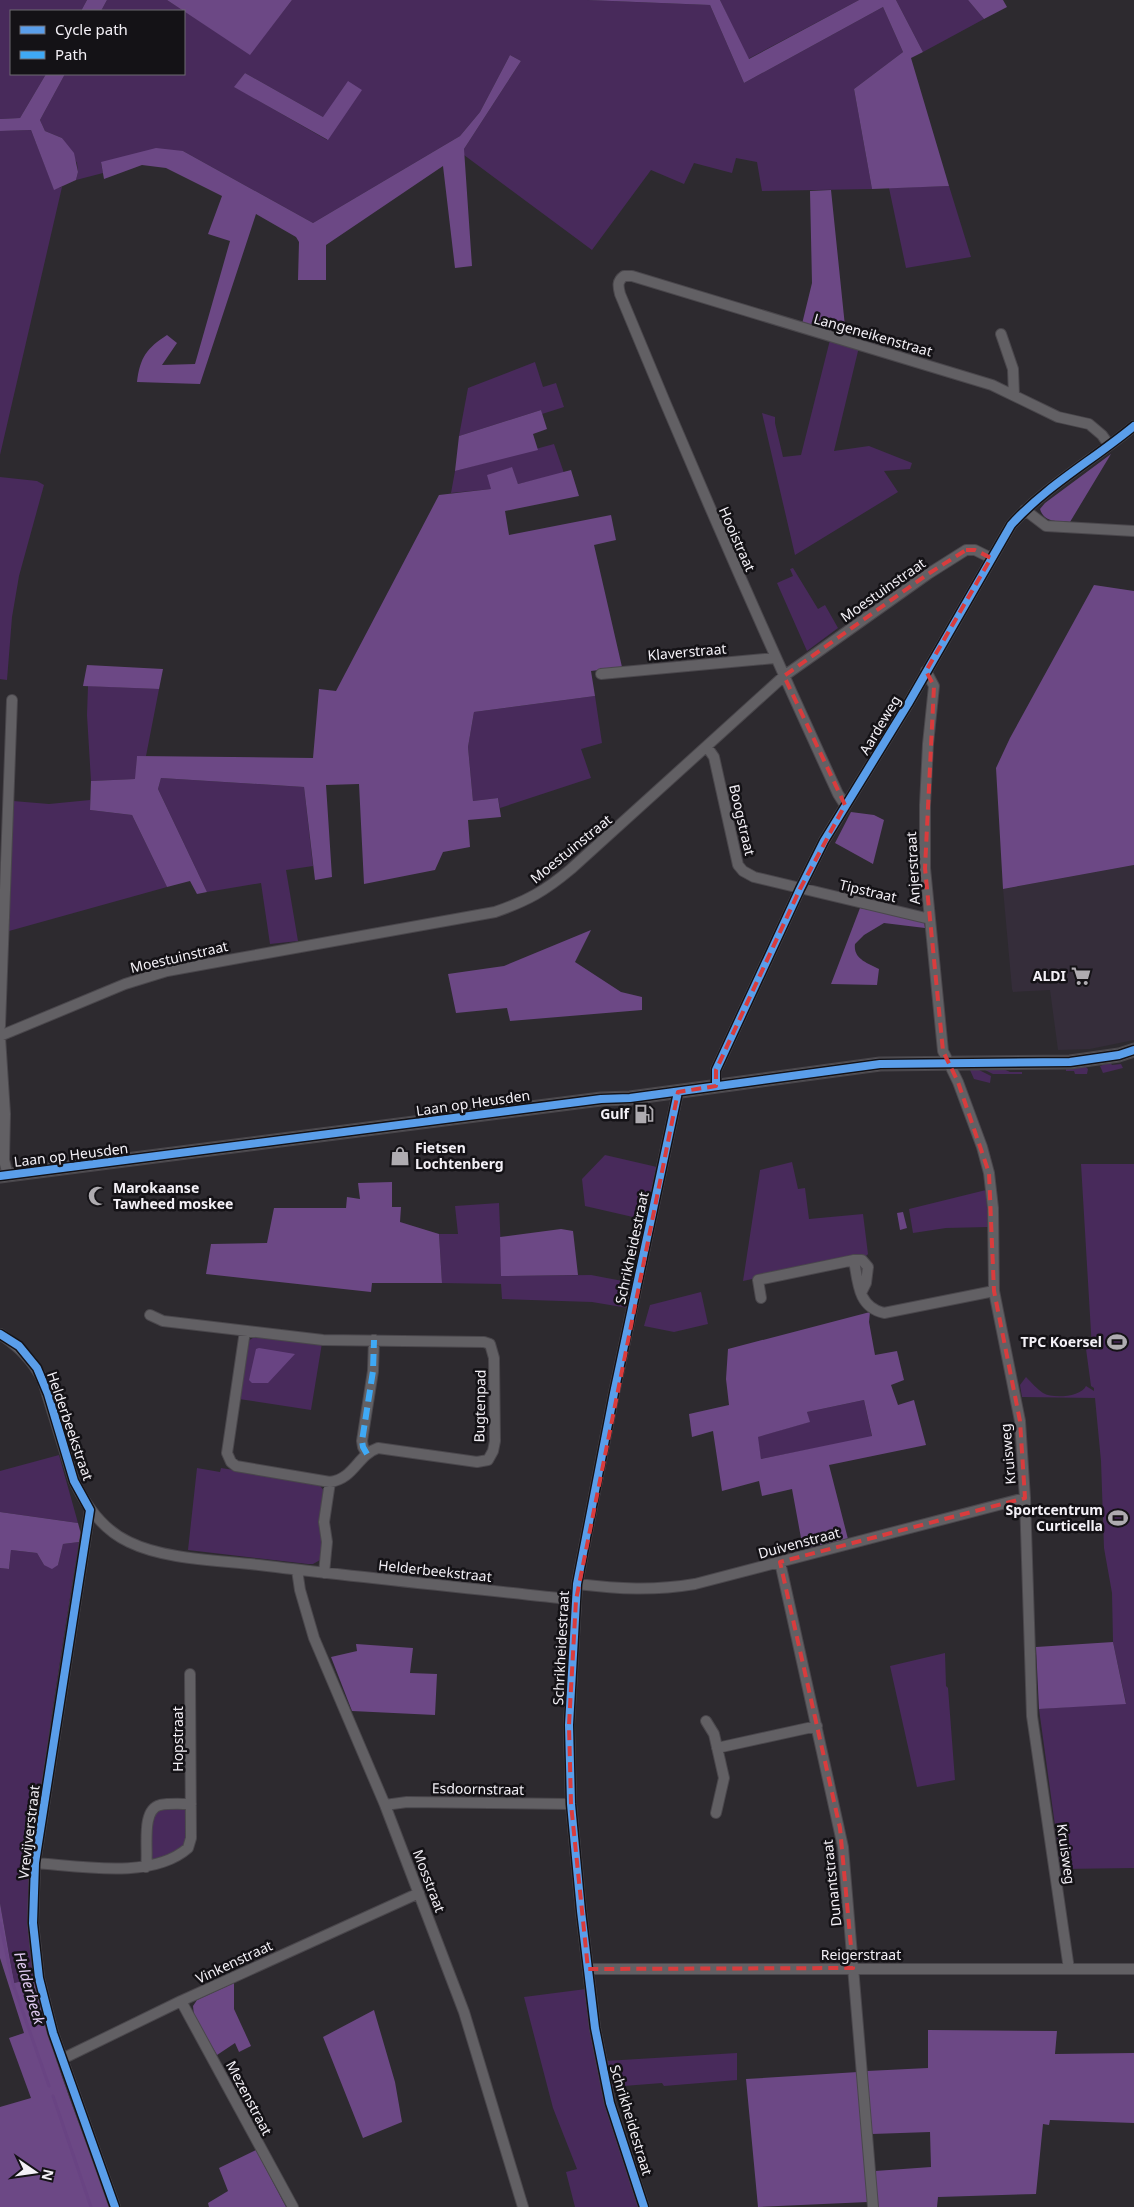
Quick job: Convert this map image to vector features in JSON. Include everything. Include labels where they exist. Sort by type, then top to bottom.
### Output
[{"type":"street","name":"Langeneikenstraat","points":[[619,280],[624,276],[632,276],[782,323],[854,342],[992,385],[1052,415],[1088,424],[1102,435],[1109,444]]},
{"type":"street","name":"Hooistraat","points":[[619,280],[620,294],[696,478],[775,658],[838,794],[845,805]]},
{"type":"street","points":[[1002,334],[1013,369],[1014,395]]},
{"type":"street","name":"Aardeweg","points":[[716,1086],[716,1070],[800,889],[845,805],[1011,525],[1025,510],[1134,426]]},
{"type":"street","points":[[1025,510],[1046,526],[1134,531]]},
{"type":"street","name":"Moestuinstraat","points":[[0,1036],[125,984],[167,971],[476,916],[524,902],[549,887],[571,869],[784,676],[966,550],[975,550],[991,558]]},
{"type":"street","name":"Klaverstraat","points":[[601,674],[775,658]]},
{"type":"street","name":"Anjerstraat","points":[[926,670],[934,686],[925,805],[925,868],[943,1051],[949,1064]]},
{"type":"street","points":[[0,1026],[12,700]]},
{"type":"street","name":"Boogstraat","points":[[707,747],[714,757],[738,865],[743,872],[754,877],[800,889]]},
{"type":"street","name":"Tipstraat","points":[[800,889],[930,919]]},
{"type":"street","points":[[0,1036],[5,1114],[4,1176]]},
{"type":"street","name":"Laan op Heusden","points":[[4,1176],[601,1099],[630,1098],[678,1092],[880,1064],[1070,1062],[1092,1060],[1134,1050]]},
{"type":"street","name":"Kruisweg","points":[[949,1064],[958,1082],[982,1146],[989,1173],[993,1208],[994,1292],[1020,1422],[1025,1498],[1032,1716],[1069,1969]]},
{"type":"street","name":"Schrikheidestraat","points":[[644,2207],[608,2094],[600,2061],[588,1969],[571,1804],[569,1725],[577,1584],[614,1393],[678,1092]]},
{"type":"street","points":[[761,1298],[758,1280],[854,1260],[864,1303],[871,1308],[889,1313],[994,1292]]},
{"type":"street","name":"Bugtenpad","points":[[150,1315],[162,1321],[323,1340],[479,1340],[490,1344],[494,1358],[495,1442],[490,1456],[482,1462],[383,1449],[373,1450],[367,1454]]},
{"type":"street","points":[[245,1331],[227,1452],[228,1458],[236,1466],[242,1468],[330,1482],[348,1476],[367,1454],[362,1441],[374,1371],[374,1340]]},
{"type":"street","name":"Helderbeekstraat","points":[[0,1334],[19,1346],[37,1368],[48,1394],[74,1481],[90,1510],[114,1533],[127,1541],[140,1547],[167,1554],[576,1600]]},
{"type":"street","points":[[324,1573],[327,1542],[324,1522],[330,1482]]},
{"type":"street","name":"Duivenstraat","points":[[577,1584],[630,1590],[668,1588],[695,1584],[1025,1498]]},
{"type":"street","name":"Vrevijverstraat","points":[[90,1510],[35,1863],[33,1923],[39,1978],[53,2033],[116,2207]]},
{"type":"street","name":"Dunantstraat","points":[[780,1562],[843,1846],[872,2207]]},
{"type":"street","name":"Mosstraat","points":[[297,1570],[300,1590],[314,1638],[385,1805],[464,2012],[523,2207]]},
{"type":"street","name":"Hopstraat","points":[[35,1863],[131,1869],[146,1867],[182,1852],[190,1846],[192,1804],[190,1674]]},
{"type":"street","points":[[706,1721],[714,1734],[724,1784],[719,1794],[716,1813]]},
{"type":"street","points":[[717,1748],[817,1726]]},
{"type":"street","name":"Esdoornstraat","points":[[385,1805],[407,1802],[571,1804]]},
{"type":"street","points":[[146,1867],[147,1819],[150,1811],[162,1805],[192,1804]]},
{"type":"street","name":"Vinkenstraat","points":[[62,2059],[181,2001],[419,1893]]},
{"type":"street","name":"Reigerstraat","points":[[588,1969],[1134,1969]]},
{"type":"street","name":"Mezenstraat","points":[[181,2001],[293,2207]]},
{"type":"highlighted area","points":[[966,550],[975,550],[991,558],[926,671],[934,686],[925,868],[943,1051],[958,1082],[989,1173],[994,1291],[1020,1421],[1025,1498],[780,1562],[840,1828],[853,1968],[588,1969],[571,1804],[569,1725],[576,1600],[678,1092],[716,1086],[716,1070],[800,889],[845,805],[784,676],[928,574]]},
{"type":"shaded area","points":[[0,0],[87,0],[82,10],[10,10],[10,75],[45,75],[20,118],[0,119]]},
{"type":"shaded area","points":[[87,0],[107,0],[102,10],[82,10]]},
{"type":"shaded area","points":[[107,0],[167,0],[182,10],[102,10]]},
{"type":"shaded area","points":[[167,0],[292,0],[250,55],[185,12],[185,10]]},
{"type":"shaded area","points":[[292,0],[587,0],[710,5],[744,83],[883,7],[903,52],[854,89],[872,189],[762,191],[757,162],[736,158],[732,173],[694,163],[684,184],[651,170],[592,250],[464,155],[464,149],[521,61],[510,55],[480,112],[460,136],[313,223],[183,151],[101,163],[103,173],[76,180],[78,172],[77,163],[62,138],[45,131],[40,120],[64,75],[185,75],[185,12],[250,54]],"holes":[[[245,73],[323,117],[327,140],[235,87]]]},
{"type":"shaded area","points":[[587,0],[720,0],[749,59],[859,0],[896,0],[923,52],[911,58],[949,186],[872,189],[854,89],[903,52],[883,7],[744,83],[710,5]]},
{"type":"shaded area","points":[[720,0],[859,0],[748,59]]},
{"type":"shaded area","points":[[896,0],[968,0],[984,19],[923,52]]},
{"type":"shaded area","points":[[968,0],[1003,0],[1007,7],[984,19]]},
{"type":"shaded area","points":[[510,55],[521,61],[464,149],[472,266],[455,268],[443,166],[326,245],[326,280],[298,280],[299,242],[296,237],[256,214],[200,384],[137,382],[140,366],[146,354],[154,344],[167,335],[177,343],[162,365],[195,364],[230,241],[208,234],[222,196],[166,168],[142,165],[104,179],[101,162],[156,148],[183,151],[313,223],[460,136],[480,112]]},
{"type":"shaded area","points":[[245,73],[323,117],[348,81],[362,90],[328,140],[234,87]]},
{"type":"shaded area","points":[[45,75],[64,75],[40,120],[45,131],[62,138],[74,153],[78,172],[76,180],[54,190],[31,130],[0,131],[0,119],[20,118]]},
{"type":"shaded area","points":[[31,130],[54,189],[62,187],[0,455],[0,131]]},
{"type":"shaded area","points":[[949,186],[971,257],[906,268],[889,188]]},
{"type":"shaded area","points":[[831,190],[846,336],[802,324],[812,283],[810,191]]},
{"type":"shaded area","points":[[830,340],[859,347],[834,451],[869,446],[912,463],[910,469],[884,471],[898,492],[795,555],[762,413],[775,417],[783,457],[801,455]]},
{"type":"shaded area","points":[[535,362],[543,387],[556,383],[564,407],[542,414],[541,410],[459,436],[468,388]]},
{"type":"shaded area","points":[[541,410],[547,429],[533,434],[538,450],[455,471],[459,436]]},
{"type":"shaded area","points":[[554,444],[564,473],[518,484],[511,467],[492,489],[451,493],[455,471]]},
{"type":"shaded area","points":[[1111,454],[1070,522],[1048,519],[1042,514],[1040,509],[1045,503]]},
{"type":"shaded area","points":[[512,467],[518,484],[571,470],[579,496],[505,511],[509,535],[611,515],[616,540],[594,545],[622,667],[591,671],[595,696],[474,712],[468,747],[473,801],[498,798],[501,817],[468,820],[470,847],[443,852],[435,870],[364,884],[359,784],[326,785],[332,877],[315,880],[304,787],[161,778],[158,789],[207,892],[197,894],[190,881],[167,887],[132,815],[90,810],[91,781],[135,779],[137,756],[313,758],[319,689],[336,691],[439,495],[491,489],[487,475]]},
{"type":"shaded area","points":[[0,477],[37,481],[44,485],[19,576],[12,617],[7,680],[0,679]]},
{"type":"shaded area","points":[[793,568],[818,609],[825,605],[838,628],[807,651],[777,583],[793,576],[790,569]]},
{"type":"shaded area","points":[[1094,585],[1134,591],[1134,865],[1003,889],[996,768],[1010,738]]},
{"type":"shaded area","points":[[87,665],[163,669],[159,689],[83,686]]},
{"type":"shaded area","points":[[88,686],[159,689],[146,756],[137,756],[136,779],[91,781],[87,715]]},
{"type":"shaded area","points":[[595,696],[602,743],[581,749],[591,778],[500,808],[498,798],[473,801],[468,747],[474,712]]},
{"type":"shaded area","points":[[161,778],[304,787],[313,866],[286,870],[298,941],[270,944],[261,883],[207,892],[158,789]]},
{"type":"shaded area","points":[[90,800],[90,810],[132,815],[167,887],[9,931],[13,801],[49,804]]},
{"type":"shaded area","points":[[851,812],[874,815],[884,820],[873,864],[835,843]]},
{"type":"shaded area","points":[[1134,865],[1134,1040],[1090,1049],[1058,1050],[1050,990],[1013,992],[1003,889]]},
{"type":"shaded area","points":[[860,908],[924,921],[925,928],[884,923],[864,935],[855,944],[856,953],[859,957],[879,969],[877,985],[831,984]]},
{"type":"shaded area","points":[[591,930],[575,962],[621,992],[642,997],[642,1010],[510,1021],[507,1008],[456,1013],[448,974],[504,966]]},
{"type":"shaded area","points":[[1110,1062],[1112,1065],[1121,1064],[1123,1068],[1103,1073],[1100,1066]]},
{"type":"shaded area","points":[[1085,1066],[1088,1069],[1087,1074],[1075,1074],[1074,1071],[1066,1071],[1066,1067]]},
{"type":"shaded area","points":[[979,1067],[999,1067],[1010,1072],[1022,1072],[1022,1074],[993,1074]]},
{"type":"shaded area","points":[[970,1070],[979,1070],[991,1076],[990,1083],[974,1079]]},
{"type":"shaded area","points":[[605,1155],[657,1167],[646,1220],[585,1206],[582,1179]]},
{"type":"shaded area","points":[[792,1162],[798,1189],[805,1188],[809,1219],[863,1214],[868,1254],[866,1256],[743,1281],[760,1170]]},
{"type":"shaded area","name":"Sportcentrum Curticella","points":[[1081,1164],[1134,1164],[1134,1868],[1061,1869],[1039,1709],[1126,1703],[1113,1642],[1112,1593],[1104,1548],[1101,1461],[1095,1398],[1022,1397],[1020,1385],[1026,1377],[1039,1390],[1048,1395],[1073,1395],[1079,1393],[1086,1386],[1094,1391],[1094,1388],[1091,1386],[1086,1349],[1092,1349]]},
{"type":"shaded area","points":[[392,1182],[392,1207],[401,1207],[400,1222],[439,1234],[442,1283],[372,1283],[371,1292],[206,1274],[211,1244],[267,1243],[274,1208],[346,1208],[347,1197],[360,1199],[358,1183]]},
{"type":"shaded area","points":[[986,1190],[988,1227],[946,1228],[913,1233],[909,1209]]},
{"type":"shaded area","points":[[499,1203],[502,1276],[591,1275],[633,1283],[628,1308],[592,1302],[502,1299],[501,1284],[442,1283],[439,1234],[458,1234],[455,1206]]},
{"type":"shaded area","points":[[903,1212],[907,1228],[900,1230],[897,1213]]},
{"type":"shaded area","points":[[561,1229],[573,1231],[578,1275],[501,1276],[500,1237]]},
{"type":"shaded area","points":[[701,1292],[708,1324],[674,1332],[644,1326],[650,1305]]},
{"type":"shaded area","points":[[870,1312],[869,1322],[875,1355],[897,1351],[904,1380],[891,1385],[898,1405],[914,1400],[926,1445],[829,1465],[848,1539],[803,1549],[792,1489],[762,1496],[759,1481],[722,1491],[713,1431],[692,1437],[689,1414],[729,1405],[726,1379],[728,1349]],"holes":[[[864,1400],[872,1436],[761,1459],[758,1437],[810,1422],[807,1412]]]},
{"type":"shaded area","points":[[256,1336],[322,1343],[311,1410],[239,1399],[248,1341]]},
{"type":"shaded area","points":[[256,1349],[295,1354],[268,1383],[252,1383],[249,1380]]},
{"type":"shaded area","points":[[864,1400],[872,1437],[761,1459],[757,1437],[809,1422],[807,1412]]},
{"type":"shaded area","points":[[59,1455],[78,1523],[0,1512],[0,1471]]},
{"type":"shaded area","points":[[197,1468],[220,1472],[221,1468],[318,1483],[324,1491],[323,1537],[320,1560],[313,1564],[308,1564],[188,1550]]},
{"type":"shaded area","points":[[0,1512],[78,1523],[81,1534],[79,1542],[63,1544],[58,1565],[52,1569],[44,1565],[37,1553],[11,1550],[9,1569],[0,1568]]},
{"type":"shaded area","points":[[79,1542],[37,1817],[31,1870],[31,1951],[35,1978],[14,1983],[0,1903],[0,1568],[9,1569],[11,1550],[37,1553],[44,1565],[58,1565],[63,1544]]},
{"type":"shaded area","points":[[1113,1642],[1126,1704],[1039,1709],[1036,1647]]},
{"type":"shaded area","points":[[356,1644],[413,1648],[410,1673],[437,1674],[435,1715],[352,1711],[331,1657],[357,1651]]},
{"type":"shaded area","points":[[945,1653],[946,1686],[948,1688],[955,1780],[917,1787],[890,1666]]},
{"type":"shaded area","points":[[181,1807],[189,1812],[185,1848],[157,1861],[153,1860],[151,1857],[150,1819],[156,1810]]},
{"type":"shaded area","points":[[0,1903],[14,1983],[35,1978],[41,2007],[58,2065],[110,2207],[0,2207],[0,2107],[31,2098],[9,2038],[24,2033],[0,1958]]},
{"type":"shaded area","points":[[234,1983],[234,2009],[251,2046],[239,2052],[235,2043],[217,2055],[194,2015],[193,2006],[197,2000]]},
{"type":"shaded area","points":[[586,1989],[601,2088],[639,2207],[575,2207],[566,2172],[577,2169],[553,2108],[524,1997]]},
{"type":"shaded area","points":[[374,2010],[395,2082],[402,2122],[363,2138],[323,2037]]},
{"type":"shaded area","points":[[928,2030],[1057,2031],[1055,2054],[1134,2053],[1134,2123],[1050,2120],[1049,2125],[1043,2124],[1036,2194],[938,2197],[937,2207],[878,2207],[875,2171],[931,2167],[930,2132],[872,2134],[867,2071],[928,2068]]},
{"type":"shaded area","points":[[737,2053],[737,2080],[664,2086],[662,2083],[611,2087],[605,2061]]},
{"type":"shaded area","points":[[858,2072],[868,2202],[758,2207],[746,2079]]},
{"type":"shaded area","points":[[256,2150],[286,2207],[209,2207],[208,2203],[228,2191],[219,2168]]},
{"type":"waterway","name":"Helderbeek","points":[[0,1923],[13,1984],[49,2086]]},
{"type":"waterway","name":"Helderbeek","points":[[53,2096],[91,2207]]},
{"type":"marked path","points":[[367,1454],[362,1441],[373,1371],[374,1340]]},
{"type":"cycle path","points":[[716,1086],[716,1070],[824,841],[908,704],[1011,525],[1039,498],[1134,426]]},
{"type":"cycle path","points":[[0,1176],[601,1099],[630,1098],[880,1064],[1070,1062],[1119,1055],[1134,1050]]},
{"type":"cycle path","points":[[644,2207],[610,2103],[595,2028],[571,1804],[569,1725],[577,1584],[614,1393],[678,1092]]},
{"type":"cycle path","points":[[0,1334],[19,1346],[37,1368],[48,1394],[74,1481],[90,1510],[35,1863],[33,1923],[39,1978],[53,2033],[115,2207]]},
{"type":"place","name":"ALDI","points":[[1081,976]]},
{"type":"place","name":"Gulf","points":[[644,1114]]},
{"type":"place","name":"Fietsen Lochtenberg","points":[[400,1156]]},
{"type":"place","name":"Marokaanse Tawheed moskee","points":[[98,1196]]},
{"type":"place","name":"TPC Koersel","points":[[1117,1342]]},
{"type":"place","name":"Sportcentrum Curticella","points":[[1118,1518]]}]
